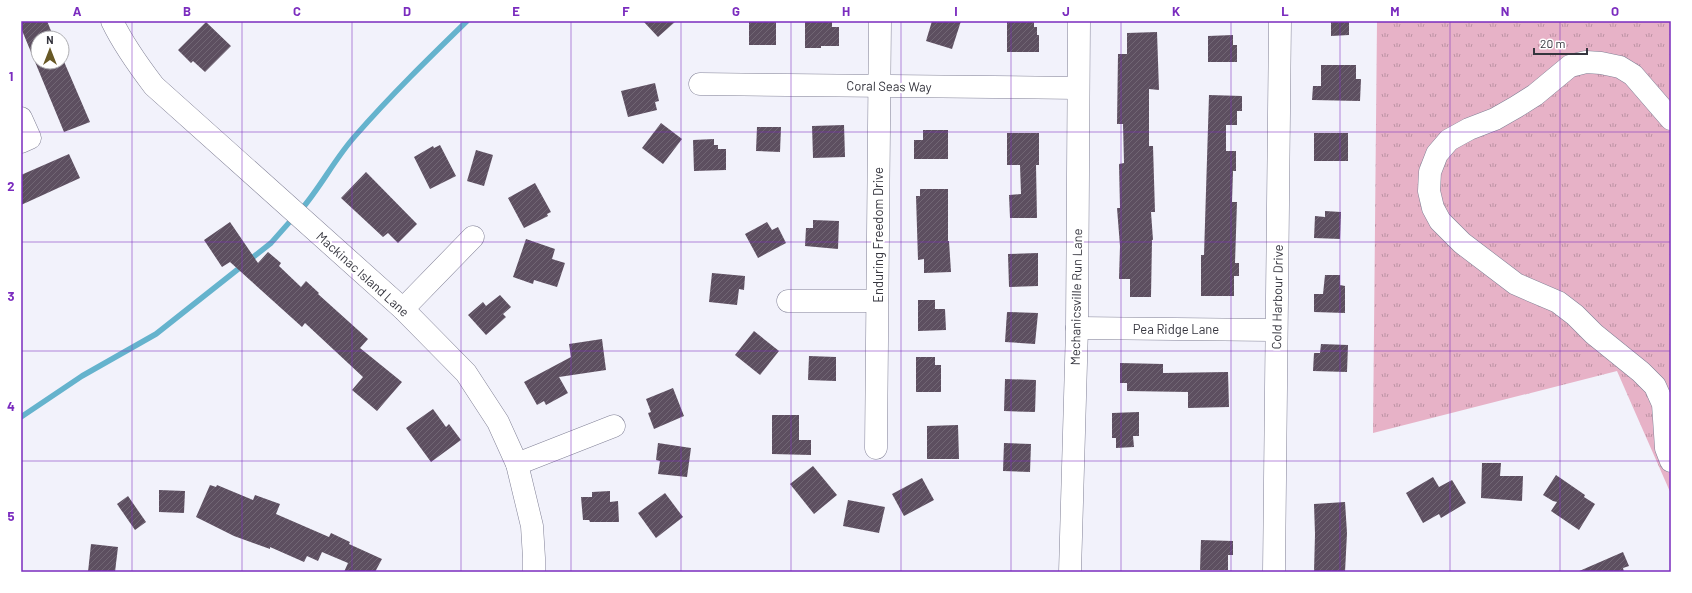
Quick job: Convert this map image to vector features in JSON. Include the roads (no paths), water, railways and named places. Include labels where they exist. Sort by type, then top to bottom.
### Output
[{"type":"street","name":"Mackinac Island Lane","points":[[112,21],[132,57],[154,86],[403,309],[466,373],[498,422],[518,464],[532,526],[534,572]]},
{"type":"street","name":"Enduring Freedom Drive","points":[[876,448],[880,21]]},
{"type":"street","name":"Mechanicsville Run Lane","points":[[1070,572],[1076,328],[1079,21]]},
{"type":"street","name":"Cold Harbour Drive","points":[[1274,572],[1280,21]]},
{"type":"street","points":[[1671,119],[1638,80],[1620,67],[1601,62],[1586,62],[1570,66],[1516,108],[1495,120],[1469,129],[1449,140],[1437,154],[1430,172],[1429,191],[1433,208],[1440,220],[1462,243],[1516,284],[1558,302],[1575,315],[1594,334],[1641,372],[1655,386],[1663,404],[1666,448],[1671,461]]},
{"type":"street","name":"Coral Seas Way","points":[[700,84],[1078,88]]},
{"type":"street","points":[[21,118],[30,138],[21,142]]},
{"type":"street","points":[[403,309],[473,237]]},
{"type":"street","points":[[788,301],[877,301]]},
{"type":"street","name":"Pea Ridge Lane","points":[[1076,328],[1276,330]]},
{"type":"street","points":[[518,464],[614,426]]},
{"type":"waterway","points":[[300,211],[315,192],[341,153],[369,120],[396,91],[467,21]]},
{"type":"waterway","points":[[21,417],[82,376],[156,334],[271,243],[294,217]]}]
